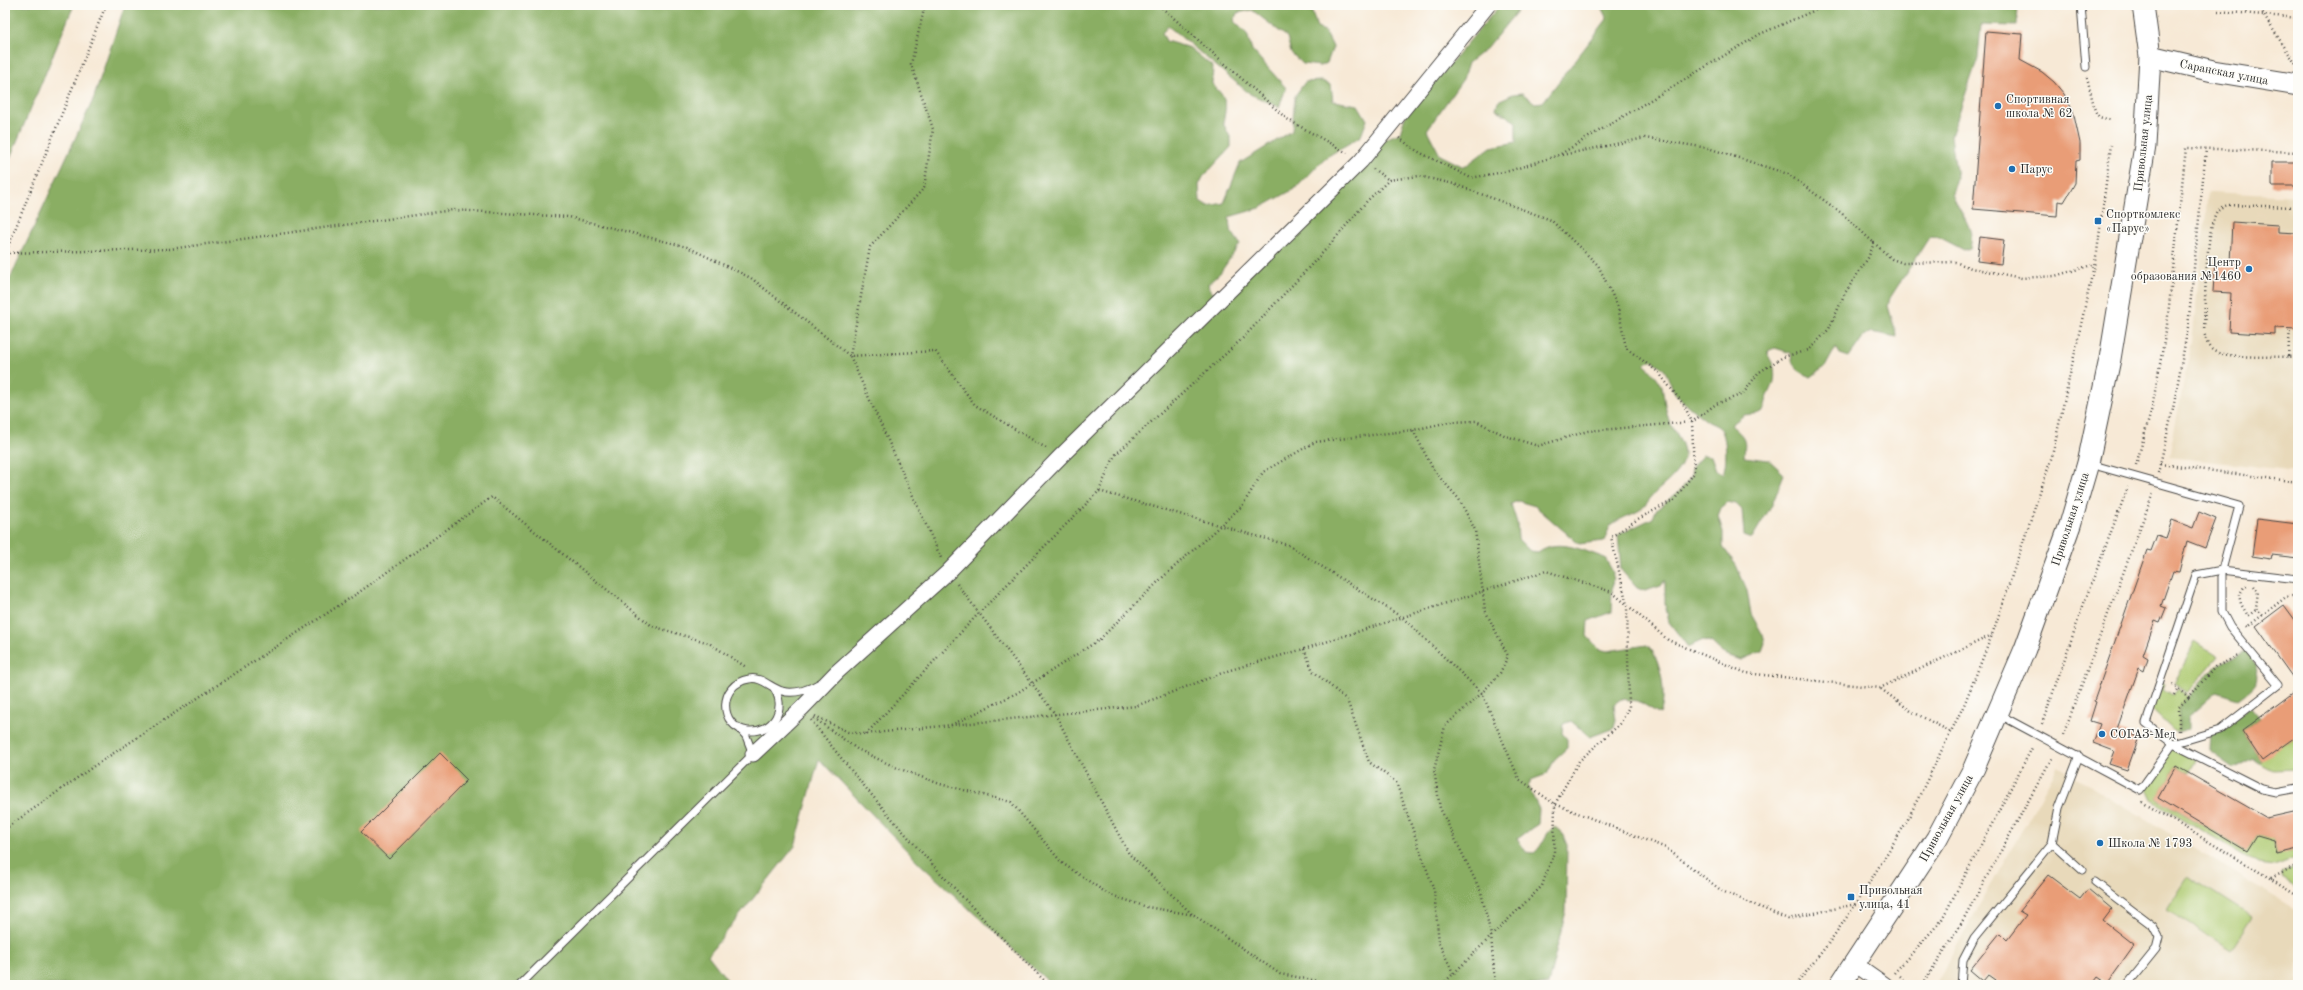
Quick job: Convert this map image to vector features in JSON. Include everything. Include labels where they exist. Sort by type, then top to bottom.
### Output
[{"type":"main road","name":"Привольная улица","points":[[1840,985],[1937,838],[1974,768],[2025,649],[2070,525],[2088,463],[2110,359],[2129,254],[2145,146],[2150,56],[2143,5]]},
{"type":"main road","name":"Саранская улица","points":[[2150,56],[2213,71],[2298,85]]},
{"type":"street","points":[[753,754],[802,708],[837,672],[948,572],[1060,457],[1362,161],[1488,5]]},
{"type":"street","points":[[1855,964],[1885,985]]},
{"type":"lane","points":[[2081,5],[2086,67]]},
{"type":"lane","points":[[1998,714],[2038,736],[2059,745],[2140,790],[2176,743],[2220,730],[2278,685],[2230,627],[2222,612],[2222,570],[2239,506],[2088,463]]},
{"type":"lane","points":[[2298,579],[2222,570],[2196,574],[2146,724],[2176,743],[2262,789],[2276,792],[2298,788]]},
{"type":"lane","points":[[520,985],[753,754],[746,736],[726,713],[725,701],[728,693],[734,686],[751,678],[762,680],[772,687],[784,692],[800,691],[815,686],[837,672]]},
{"type":"lane","points":[[738,727],[748,731],[763,729],[773,723],[781,704],[778,694],[772,687]]},
{"type":"lane","points":[[1961,985],[1963,960],[1974,938],[2052,843],[2058,808],[2079,756]]},
{"type":"lane","points":[[2052,843],[2082,870]]},
{"type":"lane","points":[[2095,882],[2153,926],[2159,937],[2156,949],[2127,985]]},
{"type":"path","points":[[106,5],[5,254],[170,249],[453,210],[569,217],[687,247],[751,278],[850,356],[948,572],[1055,714],[1129,854],[1194,915],[1280,974],[1340,985]]},
{"type":"path","points":[[850,356],[870,247],[924,188],[933,129],[911,64],[925,5]]},
{"type":"path","points":[[1159,5],[1287,119],[1362,161],[1389,180]]},
{"type":"path","points":[[1559,155],[1760,34],[1827,5]]},
{"type":"path","points":[[2260,5],[2264,16],[2298,68]]},
{"type":"path","points":[[2218,11],[2298,18]]},
{"type":"path","points":[[2086,67],[2095,111],[2099,117],[2110,120]]},
{"type":"path","points":[[1387,129],[1417,151],[1471,178],[1509,171],[1559,155],[1645,138],[1708,148],[1788,174],[1840,212],[1892,259],[1903,263],[1955,262],[1971,268],[2022,278],[2055,276],[2095,264]]},
{"type":"path","points":[[1796,985],[1828,944],[1856,904],[1907,821],[1964,705],[1992,636],[2052,456],[2095,264],[2111,145]]},
{"type":"path","points":[[1909,985],[1894,972],[1941,921],[2038,736],[2083,606],[2133,475],[2152,408],[2167,325],[2186,148],[2298,152]]},
{"type":"path","points":[[1922,985],[1957,931],[2059,745],[2156,483],[2173,409],[2188,327],[2206,149]]},
{"type":"path","points":[[865,734],[979,613],[1099,491],[1114,455],[1243,338],[1327,248],[1367,201],[1389,180],[1419,176],[1454,184],[1551,220],[1598,265],[1618,307],[1626,348],[1658,372],[1684,405],[1692,422],[1694,473],[1674,500],[1638,519],[1611,537],[1627,605],[1629,707],[1620,724],[1579,761],[1556,804],[1554,852],[1542,886],[1442,985]]},
{"type":"path","points":[[2298,207],[2228,205],[2219,209],[2212,222],[2208,250],[2204,332],[2206,342],[2213,351],[2227,355],[2298,357]]},
{"type":"path","points":[[949,726],[1017,693],[1099,640],[1162,578],[1242,506],[1263,472],[1314,442],[1413,430],[1449,422],[1476,421],[1506,436],[1538,446],[1588,431],[1692,422],[1716,404],[1743,394],[1758,373],[1783,357],[1809,350],[1829,329],[1845,293],[1868,258],[1874,243]]},
{"type":"path","points":[[2288,356],[2290,328]]},
{"type":"path","points":[[850,356],[935,351],[975,404],[1060,457]]},
{"type":"path","points":[[1413,430],[1434,471],[1459,499],[1475,530],[1484,591],[1485,610],[1508,656],[1500,673],[1482,693],[1445,726],[1434,770],[1440,808],[1482,892],[1491,935],[1495,985]]},
{"type":"path","points":[[2160,464],[2298,482]]},
{"type":"path","points":[[1099,491],[1288,545],[1404,618],[1482,693],[1519,779],[1556,804],[1666,848],[1722,891],[1788,919],[1856,904]]},
{"type":"path","points":[[5,829],[94,766],[358,593],[492,496],[652,626],[710,643],[753,672]]},
{"type":"path","points":[[802,708],[848,732],[865,734],[1136,706],[1230,670],[1404,618],[1546,571],[1612,592],[1668,640],[1746,673],[1880,688],[1912,711],[1951,732]]},
{"type":"path","points":[[2253,584],[2256,574]]},
{"type":"path","points":[[2253,584],[2258,591],[2257,609],[2262,616]]},
{"type":"path","points":[[2253,584],[2244,587],[2239,595],[2241,604],[2248,616],[2257,609]]},
{"type":"path","points":[[2242,621],[2247,627],[2286,597],[2298,595]]},
{"type":"path","points":[[1880,688],[1992,636]]},
{"type":"path","points":[[1304,649],[1313,671],[1347,700],[1369,762],[1396,782],[1434,890],[1440,943],[1453,973]]},
{"type":"path","points":[[2176,743],[2180,707],[2215,667],[2249,650]]},
{"type":"path","points":[[2162,678],[2189,697]]},
{"type":"path","points":[[2174,695],[2178,689]]},
{"type":"path","points":[[802,708],[829,731],[857,749],[895,767],[940,784],[1011,802],[1062,863],[1108,894],[1147,907],[1194,915]]},
{"type":"path","points":[[802,708],[867,792],[1004,941],[1049,985]]},
{"type":"path","points":[[2140,790],[2142,802],[2298,895]]},
{"type":"path","points":[[2271,878],[2298,866]]},
{"type":"shaded area","name":"Центр образования №1460","points":[[2208,192],[2298,196],[2298,471],[2169,457],[2192,341]]},
{"type":"shaded area","name":"Школа № 1793","points":[[2058,766],[2298,911],[2298,985],[2152,985],[2148,982],[2145,985],[1935,985]]},
{"type":"green space","points":[[5,5],[74,5],[5,170]]},
{"type":"green space","points":[[125,5],[1213,5],[1216,7],[1227,5],[1310,5],[1317,28],[1325,31],[1333,47],[1327,63],[1320,66],[1303,64],[1291,53],[1287,37],[1252,10],[1237,13],[1234,21],[1247,34],[1252,50],[1286,88],[1279,107],[1250,94],[1168,26],[1162,33],[1166,41],[1190,48],[1213,67],[1212,84],[1224,98],[1225,110],[1223,123],[1231,139],[1231,147],[1203,177],[1199,185],[1200,201],[1208,206],[1224,203],[1240,163],[1292,131],[1295,96],[1305,82],[1322,81],[1331,85],[1333,101],[1358,105],[1367,120],[1361,136],[1325,158],[1296,188],[1260,208],[1229,217],[1230,229],[1240,244],[1220,273],[1208,284],[1211,292],[1219,295],[1385,139],[1400,133],[1405,117],[1500,5],[1522,5],[1487,48],[1468,63],[1463,79],[1427,130],[1440,155],[1464,167],[1491,147],[1516,142],[1516,122],[1496,109],[1498,101],[1513,94],[1522,93],[1535,103],[1543,102],[1607,19],[1600,5],[2018,5],[2017,26],[1981,25],[1978,58],[1951,136],[1957,178],[1952,194],[1969,227],[1971,234],[1970,248],[1964,250],[1939,237],[1930,236],[1890,298],[1888,306],[1897,337],[1871,332],[1863,337],[1849,357],[1840,354],[1836,347],[1825,367],[1811,377],[1797,369],[1793,363],[1791,353],[1775,348],[1767,351],[1775,372],[1775,376],[1765,407],[1762,413],[1744,415],[1731,425],[1744,438],[1744,457],[1769,460],[1784,474],[1772,505],[1752,538],[1744,535],[1742,510],[1736,504],[1728,502],[1721,508],[1718,516],[1723,532],[1723,547],[1736,565],[1747,590],[1751,614],[1763,635],[1765,643],[1762,651],[1741,660],[1724,654],[1711,642],[1703,640],[1688,647],[1669,622],[1665,604],[1665,580],[1661,586],[1645,591],[1637,588],[1621,570],[1618,535],[1653,518],[1656,510],[1681,490],[1691,476],[1692,467],[1703,455],[1711,456],[1716,470],[1723,474],[1725,464],[1726,447],[1721,429],[1707,421],[1690,408],[1675,393],[1667,374],[1656,363],[1650,360],[1644,364],[1652,371],[1660,382],[1669,419],[1681,443],[1684,453],[1681,465],[1677,471],[1642,508],[1610,526],[1604,541],[1579,544],[1535,506],[1518,501],[1511,504],[1517,523],[1518,539],[1530,551],[1538,552],[1546,548],[1562,545],[1580,549],[1605,558],[1613,572],[1611,612],[1588,621],[1587,636],[1599,649],[1607,651],[1647,645],[1652,651],[1660,668],[1663,688],[1660,714],[1638,701],[1621,699],[1614,704],[1616,720],[1614,728],[1590,737],[1571,721],[1563,724],[1562,733],[1567,739],[1567,748],[1555,759],[1547,774],[1531,780],[1528,787],[1539,809],[1538,824],[1517,838],[1526,852],[1534,853],[1554,827],[1561,831],[1567,845],[1566,911],[1548,985],[1052,985],[918,862],[819,759],[795,846],[708,955],[731,985],[5,985],[5,289],[93,100]]},
{"type":"green space","points":[[2195,642],[2218,657],[2187,693],[2174,684]]},
{"type":"green space","points":[[2248,651],[2258,673],[2256,683],[2252,688],[2238,699],[2216,692],[2188,717],[2188,729],[2179,732],[2179,707],[2215,667]]},
{"type":"green space","points":[[2160,681],[2165,684],[2163,689],[2173,695],[2178,689],[2189,697],[2180,707],[2179,732],[2174,731],[2151,709]]},
{"type":"green space","points":[[2250,707],[2259,718],[2242,731],[2262,761],[2258,762],[2253,758],[2234,768],[2210,751],[2211,732]]},
{"type":"green space","points":[[2298,735],[2298,769],[2273,770],[2258,762]]},
{"type":"green space","points":[[2172,748],[2196,760],[2189,773],[2176,766],[2158,799],[2247,851],[2257,835],[2267,838],[2273,837],[2277,854],[2298,849],[2298,857],[2274,866],[2258,864],[2152,800],[2145,785]]},
{"type":"green space","points":[[2298,866],[2298,888],[2282,878],[2282,873]]},
{"type":"green space","points":[[2188,876],[2252,917],[2231,950],[2167,909]]},
{"type":"building","name":"Спортивная школа № 62","points":[[1986,31],[2022,34],[2020,60],[2042,72],[2054,82],[2064,94],[2073,111],[2080,143],[2080,160],[2076,161],[2075,183],[2064,202],[2058,201],[2057,216],[1973,209]]},
{"type":"building","points":[[2272,162],[2298,162],[2298,186],[2272,186]]},
{"type":"building","points":[[2232,222],[2278,225],[2278,232],[2298,233],[2298,329],[2275,328],[2275,335],[2229,332],[2231,293],[2213,292],[2215,262],[2230,263]]},
{"type":"building","points":[[1980,237],[2004,240],[2001,264],[1977,261]]},
{"type":"building","points":[[2199,512],[2216,519],[2205,548],[2187,541],[2179,572],[2173,571],[2161,606],[2166,608],[2160,623],[2155,621],[2143,655],[2148,658],[2144,671],[2139,668],[2117,729],[2139,737],[2127,770],[2109,764],[2114,751],[2093,743],[2100,724],[2090,721],[2096,702],[2094,701],[2147,550],[2151,551],[2157,535],[2166,538],[2172,520],[2193,528]]},
{"type":"building","points":[[2257,519],[2298,524],[2298,558],[2272,555],[2271,559],[2252,556]]},
{"type":"building","points":[[2284,605],[2298,624],[2298,685],[2256,626]]},
{"type":"building","points":[[2298,689],[2298,735],[2262,761],[2242,731]]},
{"type":"building","points":[[440,753],[467,780],[389,859],[361,832]]},
{"type":"building","points":[[2176,766],[2267,818],[2298,811],[2298,849],[2277,854],[2274,840],[2257,835],[2247,851],[2158,798]]},
{"type":"building","points":[[2048,875],[2080,899],[2088,889],[2112,909],[2103,921],[2134,945],[2107,983],[2098,977],[2092,985],[2002,985],[1988,975],[1983,981],[1970,970],[2000,933],[2007,940],[2026,915],[2019,911]]},
{"type":"place","name":"Спортивная школа № 62","points":[[1998,106]]},
{"type":"place","name":"Парус","points":[[2012,169]]},
{"type":"place","name":"Спорткомлекс «Парус»","points":[[2098,221]]},
{"type":"place","name":"Центр образования №1460","points":[[2249,269]]},
{"type":"place","name":"СОГАЗ-Мед","points":[[2102,734]]},
{"type":"place","name":"Школа № 1793","points":[[2100,843]]},
{"type":"place","name":"Привольная улица, 41","points":[[1851,897]]}]
